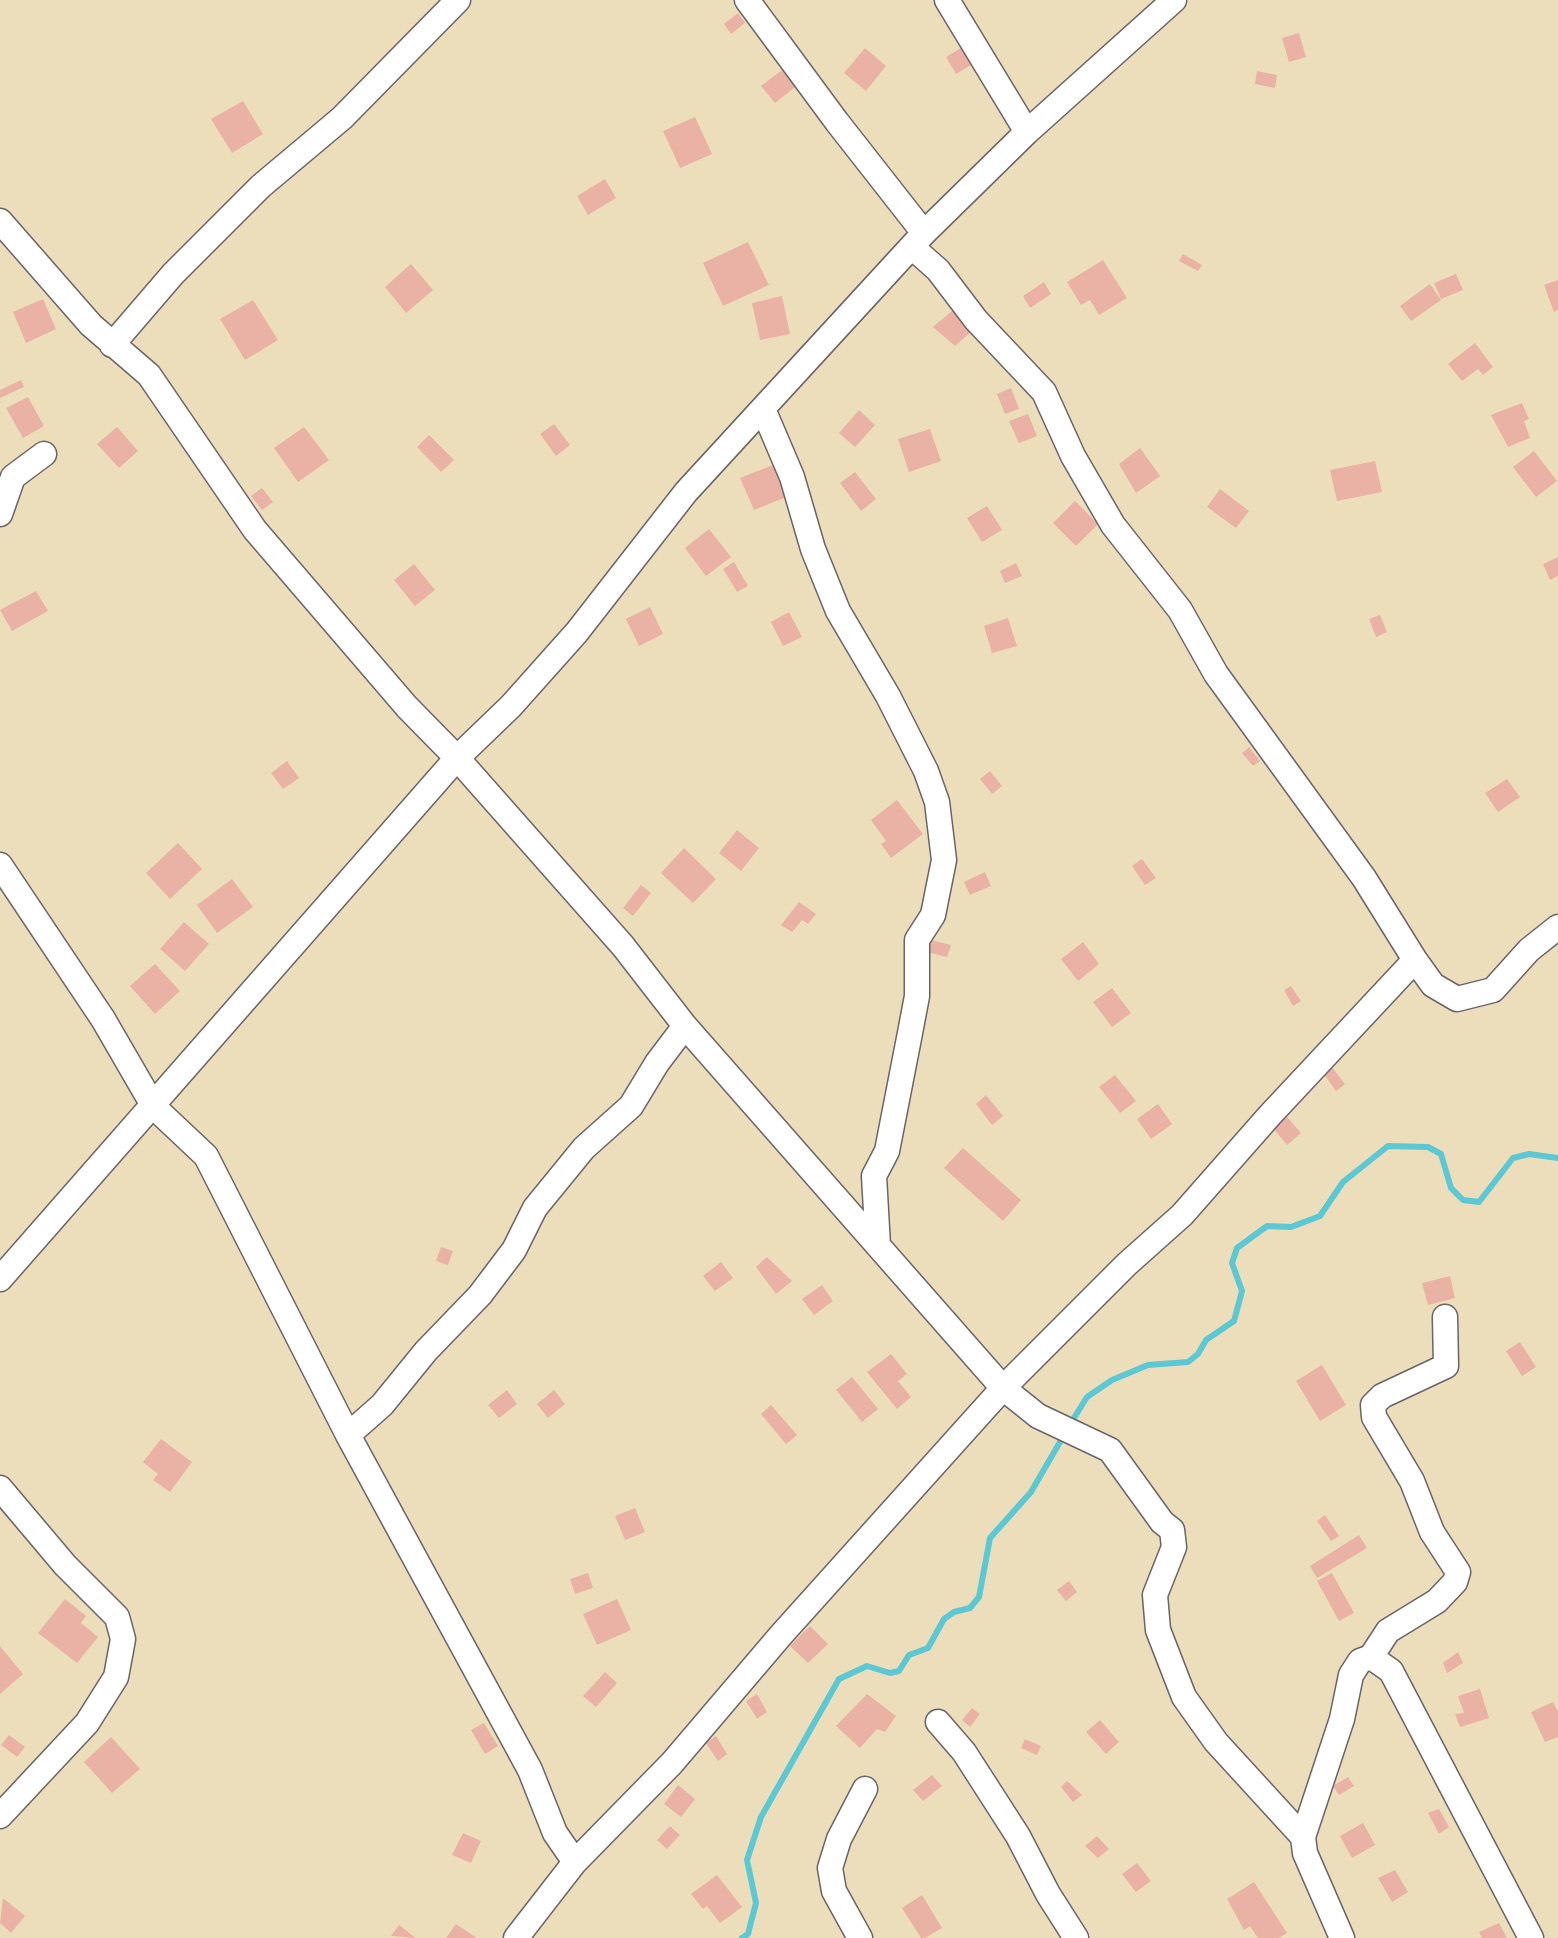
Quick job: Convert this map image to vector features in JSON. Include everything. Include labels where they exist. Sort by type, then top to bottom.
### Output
[{"type":"street","points":[[112,345],[173,274],[261,186],[342,118],[458,0]]},
{"type":"street","points":[[747,0],[938,270],[976,320],[1044,392],[1073,456],[1113,525],[1180,610],[1216,674],[1364,878],[1433,985],[1457,999],[1493,990],[1529,950],[1558,927]]},
{"type":"street","points":[[947,0],[1027,132]]},
{"type":"street","points":[[0,1279],[154,1107],[457,758],[511,706],[577,632],[686,492],[763,408],[918,240],[1027,132],[1174,0]]},
{"type":"street","points":[[0,221],[91,325],[149,375],[255,530],[407,707],[457,758],[623,946],[685,1026],[1003,1388],[1038,1416],[1110,1450],[1155,1513],[1172,1530],[1174,1547],[1155,1595],[1158,1630],[1184,1697],[1216,1742],[1303,1838]]},
{"type":"street","points":[[763,408],[792,477],[813,549],[838,611],[888,695],[926,771],[937,802],[944,860],[933,915],[917,940],[917,996],[887,1151],[874,1177],[878,1246]]},
{"type":"street","points":[[0,513],[13,477],[44,454]]},
{"type":"street","points":[[0,865],[7,892],[103,1019],[154,1107],[206,1156],[348,1435],[530,1770],[555,1833],[575,1862]]},
{"type":"street","points":[[516,1938],[575,1862],[672,1763],[1003,1388],[1118,1273],[1182,1215],[1279,1105],[1415,960]]},
{"type":"street","points":[[348,1435],[382,1405],[426,1352],[481,1295],[514,1250],[535,1208],[584,1147],[631,1105],[657,1063],[685,1026]]},
{"type":"street","points":[[1342,1938],[1305,1853],[1303,1838],[1342,1719],[1351,1675],[1360,1661],[1371,1657],[1388,1631],[1437,1601],[1455,1583],[1458,1572],[1432,1532],[1412,1481],[1374,1417],[1373,1405],[1382,1396],[1446,1366],[1445,1317]]},
{"type":"street","points":[[0,1488],[65,1565],[117,1617],[123,1639],[116,1677],[87,1723],[0,1816]]},
{"type":"street","points":[[1371,1657],[1391,1671],[1531,1938]]},
{"type":"street","points":[[938,1722],[964,1752],[1018,1836],[1048,1894],[1076,1938]]},
{"type":"street","points":[[860,1938],[834,1891],[830,1868],[839,1839],[865,1789]]},
{"type":"building","points":[[738,13],[745,23],[731,34],[724,24]]},
{"type":"building","points":[[1299,33],[1306,57],[1289,62],[1282,38]]},
{"type":"building","points":[[971,42],[981,59],[956,74],[946,57]]},
{"type":"building","points":[[865,48],[886,66],[866,91],[844,73]]},
{"type":"building","points":[[786,67],[799,84],[775,103],[761,86]]},
{"type":"building","points":[[1257,71],[1277,75],[1275,88],[1255,84]]},
{"type":"building","points":[[243,101],[263,134],[232,153],[211,119]]},
{"type":"building","points":[[695,117],[712,154],[680,168],[663,131]]},
{"type":"building","points":[[605,179],[616,198],[588,215],[577,196]]},
{"type":"building","points":[[748,242],[769,285],[723,306],[703,263]]},
{"type":"building","points":[[1183,254],[1202,265],[1198,271],[1179,261]]},
{"type":"building","points":[[1103,260],[1127,298],[1099,315],[1090,300],[1081,305],[1067,282]]},
{"type":"building","points":[[411,264],[433,290],[406,313],[385,287]]},
{"type":"building","points":[[1456,274],[1463,290],[1441,299],[1434,283]]},
{"type":"building","points":[[1558,280],[1558,310],[1554,312],[1544,285]]},
{"type":"building","points":[[1044,282],[1051,294],[1030,308],[1023,296]]},
{"type":"building","points":[[1430,284],[1441,300],[1411,321],[1400,306]]},
{"type":"building","points":[[782,296],[790,334],[760,340],[752,303]]},
{"type":"building","points":[[43,299],[56,329],[26,343],[13,312]]},
{"type":"building","points":[[253,300],[278,340],[245,360],[220,319]]},
{"type":"building","points":[[953,310],[972,331],[955,346],[933,327]]},
{"type":"building","points":[[1475,343],[1493,367],[1483,375],[1478,369],[1462,381],[1448,364]]},
{"type":"building","points":[[21,380],[24,387],[0,398],[0,390]]},
{"type":"building","points":[[1011,388],[1019,409],[1005,414],[997,394]]},
{"type":"building","points":[[28,397],[44,426],[23,438],[6,408]]},
{"type":"building","points":[[1522,403],[1529,419],[1524,421],[1530,438],[1508,447],[1491,415]]},
{"type":"building","points":[[859,410],[875,425],[855,447],[839,433]]},
{"type":"building","points":[[1028,414],[1037,436],[1019,443],[1009,421]]},
{"type":"building","points":[[554,424],[570,445],[556,456],[540,434]]},
{"type":"building","points":[[117,427],[138,451],[119,468],[97,444]]},
{"type":"building","points":[[304,427],[329,460],[298,482],[274,448]]},
{"type":"building","points":[[930,429],[941,461],[909,472],[898,439]]},
{"type":"building","points":[[429,435],[454,460],[441,472],[417,447]]},
{"type":"building","points":[[1140,448],[1160,476],[1136,493],[1119,464]]},
{"type":"building","points":[[1534,451],[1557,481],[1536,497],[1513,467]]},
{"type":"building","points":[[783,461],[796,493],[754,510],[740,478]]},
{"type":"building","points":[[1375,461],[1382,492],[1337,501],[1330,470]]},
{"type":"building","points":[[855,472],[876,499],[861,511],[840,483]]},
{"type":"building","points":[[262,488],[273,502],[262,510],[251,496]]},
{"type":"building","points":[[1220,489],[1249,511],[1236,528],[1207,507]]},
{"type":"building","points":[[1075,501],[1098,524],[1076,546],[1053,523]]},
{"type":"building","points":[[987,506],[1002,530],[982,542],[967,518]]},
{"type":"building","points":[[709,529],[731,557],[706,576],[685,548]]},
{"type":"building","points":[[1558,557],[1558,576],[1550,580],[1543,564]]},
{"type":"building","points":[[734,562],[748,586],[737,592],[723,569]]},
{"type":"building","points":[[1016,563],[1022,576],[1005,583],[1000,571]]},
{"type":"building","points":[[414,564],[435,590],[415,606],[394,580]]},
{"type":"building","points":[[36,591],[48,611],[12,631],[0,610]]},
{"type":"building","points":[[650,607],[663,634],[639,646],[626,619]]},
{"type":"building","points":[[789,612],[802,637],[783,646],[771,622]]},
{"type":"building","points":[[1380,615],[1387,632],[1376,637],[1369,619]]},
{"type":"building","points":[[1008,618],[1017,646],[992,653],[984,626]]},
{"type":"building","points":[[1249,747],[1260,761],[1253,766],[1242,753]]},
{"type":"building","points":[[287,761],[299,778],[283,789],[271,773]]},
{"type":"building","points":[[990,771],[1002,786],[992,794],[980,779]]},
{"type":"building","points":[[1507,779],[1520,797],[1498,812],[1485,793]]},
{"type":"building","points":[[897,800],[923,834],[891,858],[881,844],[886,841],[871,820]]},
{"type":"building","points":[[737,830],[759,848],[741,871],[719,853]]},
{"type":"building","points":[[178,843],[202,869],[170,899],[146,873]]},
{"type":"building","points":[[684,848],[716,879],[693,903],[661,873]]},
{"type":"building","points":[[1142,859],[1156,878],[1145,885],[1132,866]]},
{"type":"building","points":[[985,872],[991,886],[970,895],[964,882]]},
{"type":"building","points":[[232,879],[253,907],[217,933],[197,905]]},
{"type":"building","points":[[641,885],[651,893],[633,916],[623,908]]},
{"type":"building","points":[[799,902],[816,914],[808,924],[802,920],[792,932],[781,925]]},
{"type":"building","points":[[184,922],[209,944],[185,971],[160,949]]},
{"type":"building","points":[[927,939],[951,945],[947,957],[923,951]]},
{"type":"building","points":[[1083,942],[1099,964],[1078,981],[1061,959]]},
{"type":"building","points":[[155,964],[180,991],[155,1014],[130,986]]},
{"type":"building","points":[[1291,986],[1301,1001],[1293,1006],[1284,990]]},
{"type":"building","points":[[1112,988],[1131,1013],[1112,1027],[1093,1002]]},
{"type":"building","points":[[1331,1066],[1345,1084],[1336,1091],[1323,1073]]},
{"type":"building","points":[[1115,1075],[1136,1101],[1120,1113],[1099,1087]]},
{"type":"building","points":[[986,1095],[1003,1116],[992,1125],[976,1104]]},
{"type":"building","points":[[1158,1104],[1172,1124],[1151,1139],[1137,1119]]},
{"type":"building","points":[[1287,1117],[1301,1133],[1287,1145],[1273,1128]]},
{"type":"building","points":[[963,1148],[1021,1200],[1003,1221],[944,1168]]},
{"type":"building","points":[[441,1247],[453,1251],[448,1265],[436,1261]]},
{"type":"building","points":[[767,1257],[792,1281],[776,1294],[756,1267]]},
{"type":"building","points":[[721,1262],[733,1278],[715,1291],[703,1276]]},
{"type":"building","points":[[1450,1276],[1455,1298],[1428,1305],[1422,1283]]},
{"type":"building","points":[[822,1285],[833,1301],[814,1315],[802,1299]]},
{"type":"building","points":[[1520,1342],[1536,1367],[1522,1376],[1506,1351]]},
{"type":"building","points":[[891,1354],[907,1374],[898,1381],[911,1397],[897,1409],[867,1372]]},
{"type":"building","points":[[1322,1365],[1346,1405],[1320,1421],[1296,1381]]},
{"type":"building","points":[[852,1377],[878,1409],[862,1422],[836,1390]]},
{"type":"building","points":[[507,1390],[517,1404],[499,1418],[488,1405]]},
{"type":"building","points":[[554,1390],[565,1404],[548,1418],[537,1404]]},
{"type":"building","points":[[771,1405],[797,1435],[786,1444],[761,1414]]},
{"type":"building","points":[[161,1439],[192,1462],[170,1492],[153,1480],[158,1474],[143,1462]]},
{"type":"building","points":[[635,1508],[645,1532],[625,1540],[615,1516]]},
{"type":"building","points":[[1325,1515],[1339,1536],[1331,1541],[1317,1521]]},
{"type":"building","points":[[1359,1535],[1367,1548],[1317,1578],[1310,1566]]},
{"type":"building","points":[[588,1573],[593,1588],[575,1594],[570,1579]]},
{"type":"building","points":[[1332,1573],[1354,1613],[1339,1621],[1317,1581]]},
{"type":"building","points":[[1069,1581],[1077,1592],[1066,1601],[1057,1590]]},
{"type":"building","points":[[65,1599],[86,1616],[81,1623],[98,1637],[77,1663],[38,1633]]},
{"type":"building","points":[[617,1599],[631,1630],[597,1645],[583,1614]]},
{"type":"building","points":[[810,1626],[828,1644],[808,1663],[790,1646]]},
{"type":"building","points":[[0,1646],[23,1674],[0,1694]]},
{"type":"building","points":[[1458,1652],[1463,1663],[1447,1673],[1443,1663]]},
{"type":"building","points":[[605,1672],[617,1683],[596,1707],[583,1696]]},
{"type":"building","points":[[1480,1689],[1489,1718],[1460,1727],[1455,1714],[1464,1713],[1458,1696]]},
{"type":"building","points":[[757,1694],[767,1712],[757,1719],[746,1701]]},
{"type":"building","points":[[867,1694],[896,1716],[885,1732],[877,1729],[860,1748],[836,1726]]},
{"type":"building","points":[[1553,1702],[1558,1712],[1558,1737],[1545,1742],[1531,1712]]},
{"type":"building","points":[[972,1708],[980,1714],[970,1727],[962,1720]]},
{"type":"building","points":[[1100,1720],[1119,1742],[1106,1754],[1086,1732]]},
{"type":"building","points":[[484,1723],[498,1746],[485,1754],[471,1730]]},
{"type":"building","points":[[9,1735],[25,1747],[17,1757],[1,1745]]},
{"type":"building","points":[[716,1736],[727,1754],[718,1761],[706,1743]]},
{"type":"building","points":[[111,1737],[140,1769],[112,1793],[84,1762]]},
{"type":"building","points":[[1025,1739],[1041,1746],[1037,1755],[1021,1748]]},
{"type":"building","points":[[932,1775],[942,1786],[923,1801],[913,1790]]},
{"type":"building","points":[[1348,1777],[1354,1786],[1339,1795],[1333,1786]]},
{"type":"building","points":[[1067,1781],[1082,1795],[1073,1802],[1061,1787]]},
{"type":"building","points":[[678,1785],[695,1799],[681,1817],[664,1804]]},
{"type":"building","points":[[1439,1809],[1449,1827],[1439,1834],[1428,1813]]},
{"type":"building","points":[[1363,1823],[1375,1845],[1352,1858],[1340,1836]]},
{"type":"building","points":[[670,1826],[680,1835],[667,1849],[657,1840]]},
{"type":"building","points":[[463,1833],[481,1841],[471,1863],[452,1855]]},
{"type":"building","points":[[1097,1836],[1109,1849],[1098,1858],[1085,1846]]},
{"type":"building","points":[[1137,1863],[1151,1881],[1136,1892],[1122,1874]]},
{"type":"building","points":[[1395,1870],[1408,1892],[1392,1902],[1378,1878]]},
{"type":"building","points":[[717,1875],[742,1907],[720,1923],[707,1906],[703,1909],[691,1894]]},
{"type":"building","points":[[1254,1882],[1287,1933],[1279,1938],[1258,1938],[1250,1926],[1244,1930],[1227,1899]]},
{"type":"building","points":[[922,1895],[942,1928],[925,1938],[921,1938],[902,1908]]},
{"type":"building","points":[[3,1898],[25,1916],[11,1933],[0,1923]]},
{"type":"building","points":[[1499,1923],[1507,1938],[1482,1938],[1479,1932]]},
{"type":"building","points":[[456,1924],[477,1938],[446,1938]]},
{"type":"building","points":[[399,1925],[416,1938],[391,1936]]},
{"type":"waterway","points":[[1069,1426],[1087,1397],[1112,1380],[1148,1365],[1188,1362],[1198,1354],[1206,1340],[1234,1321],[1242,1291],[1232,1263],[1237,1248],[1267,1226],[1291,1227],[1320,1216],[1343,1182],[1388,1146],[1428,1147],[1441,1154],[1451,1188],[1463,1200],[1479,1202],[1513,1158],[1529,1154],[1558,1158]]},
{"type":"waterway","points":[[742,1938],[748,1934],[756,1903],[747,1860],[761,1817],[839,1679],[867,1666],[890,1673],[899,1671],[909,1655],[928,1648],[944,1619],[954,1612],[970,1608],[979,1597],[990,1538],[1031,1492],[1064,1435]]}]
